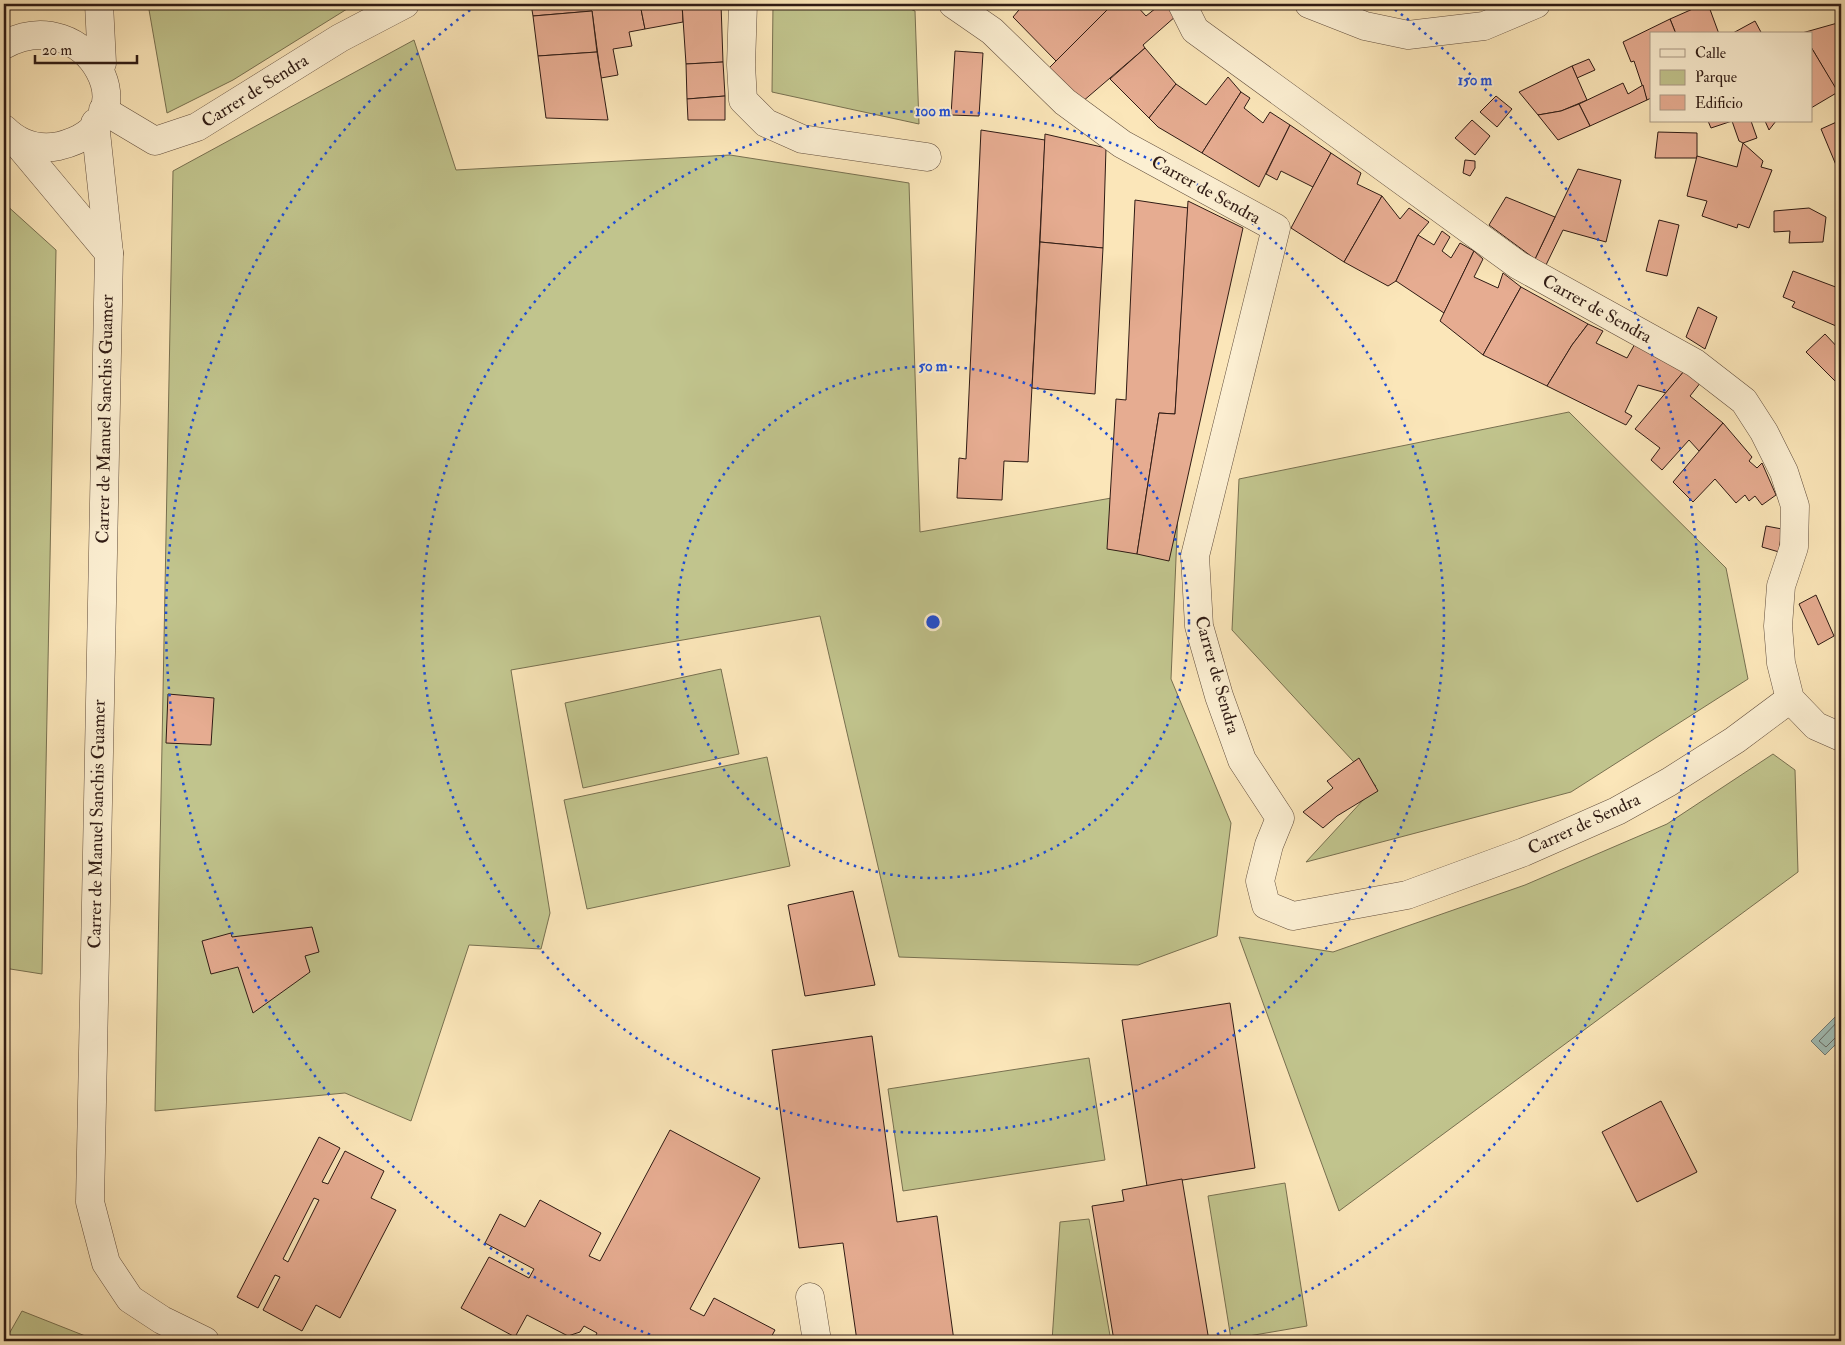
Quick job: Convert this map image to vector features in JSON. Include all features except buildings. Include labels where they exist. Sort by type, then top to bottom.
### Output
[{"type":"street","name":"Carrer de Manuel Sanchis Guamer","points":[[99,4],[102,63],[106,78],[107,94],[99,116],[109,253],[90,1202],[106,1263],[130,1299],[162,1320],[205,1341]]},
{"type":"street","name":"Carrer de Sendra","points":[[99,116],[155,141],[197,127],[340,38],[405,4]]},
{"type":"street","points":[[743,4],[740,65],[743,100],[766,123],[802,139],[927,157]]},
{"type":"street","name":"Carrer de Sendra","points":[[953,4],[992,31],[1065,102],[1122,144],[1276,228],[1195,556],[1199,626],[1219,696],[1242,760],[1280,818],[1269,845],[1260,881],[1266,905],[1293,916],[1407,896],[1524,852],[1617,812],[1735,740],[1790,699]]},
{"type":"street","name":"Carrer de Sendra","points":[[1182,4],[1195,30],[1518,265],[1695,363],[1744,401],[1764,432],[1784,472],[1795,506],[1794,547],[1781,586],[1778,626],[1781,663],[1790,699],[1816,726],[1841,736]]},
{"type":"street","points":[[1309,4],[1365,26],[1408,35],[1484,26],[1536,4]]},
{"type":"street","points":[[4,45],[16,35],[35,28],[56,28],[75,34],[91,46],[102,63]]},
{"type":"street","points":[[8,133],[31,146],[51,148],[70,143],[84,135],[99,116]]},
{"type":"street","points":[[8,133],[109,253]]},
{"type":"street","points":[[810,1297],[817,1341]]},
{"type":"green space","points":[[148,4],[355,4],[233,80],[167,113]]},
{"type":"green space","points":[[773,4],[898,4],[915,11],[919,124],[772,92]]},
{"type":"green space","points":[[414,40],[456,170],[730,155],[909,183],[920,532],[1179,486],[1171,679],[1231,823],[1217,936],[1138,965],[899,957],[820,616],[511,670],[550,913],[541,949],[469,945],[411,1121],[345,1093],[155,1111],[173,171]]},
{"type":"green space","points":[[4,203],[56,250],[42,974],[4,968]]},
{"type":"green space","points":[[1569,412],[1726,568],[1748,679],[1571,792],[1306,862],[1376,786],[1232,630],[1239,479]]},
{"type":"green space","points":[[721,669],[739,754],[583,788],[565,703]]},
{"type":"green space","points":[[1773,754],[1795,770],[1798,872],[1339,1211],[1239,937],[1333,952],[1525,885],[1667,824]]},
{"type":"green space","points":[[767,757],[790,866],[587,909],[564,800]]},
{"type":"green space","points":[[1089,1058],[1105,1160],[903,1191],[888,1089]]},
{"type":"green space","points":[[1285,1183],[1307,1326],[1231,1339],[1208,1196]]},
{"type":"green space","points":[[1089,1219],[1111,1341],[1052,1341],[1060,1222]]},
{"type":"green space","points":[[22,1311],[98,1341],[5,1341]]},
{"type":"water","points":[[1841,1011],[1841,1039],[1825,1055],[1811,1041]]}]
